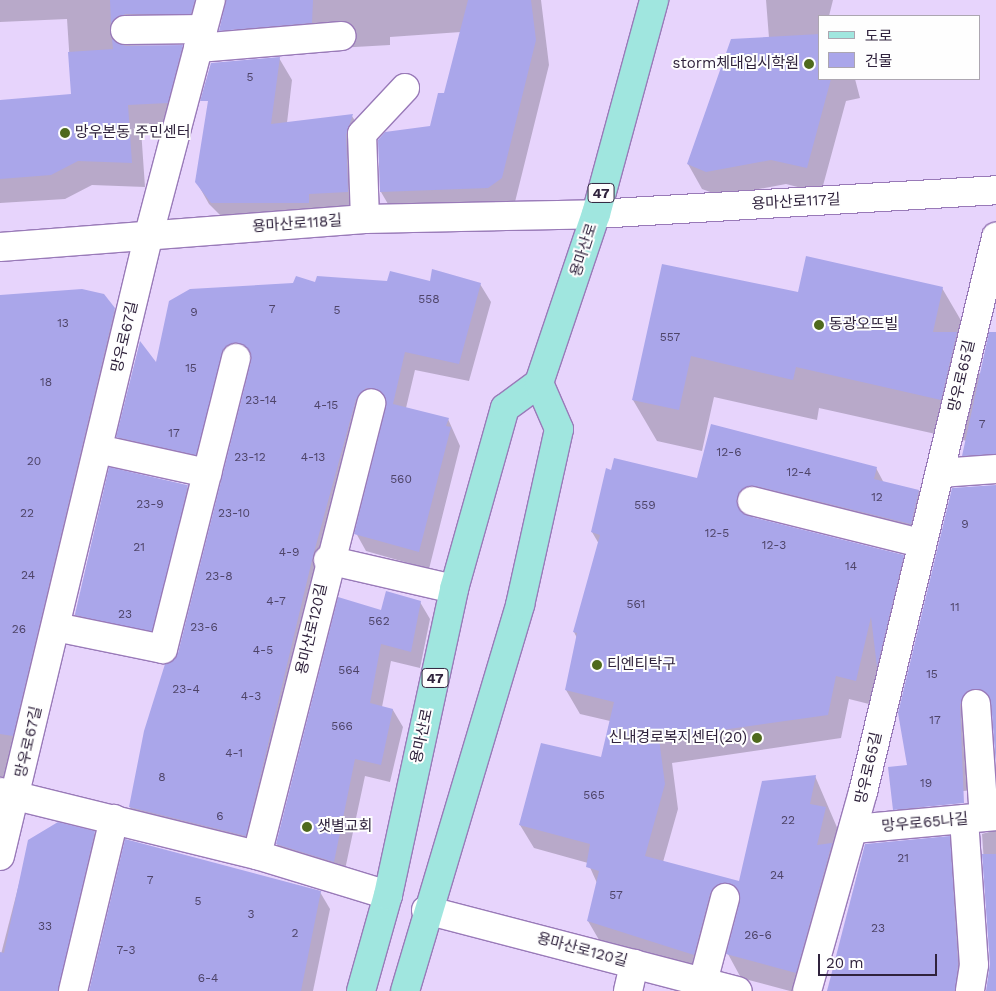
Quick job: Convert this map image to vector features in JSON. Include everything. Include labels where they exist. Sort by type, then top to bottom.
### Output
[{"type":"main road","name":"용마산로","points":[[361,991],[388,895],[454,590],[505,408],[539,383],[596,214],[654,0]]},
{"type":"main road","points":[[410,984],[426,910],[520,605],[558,429],[539,383]]},
{"type":"street","name":"망우로67길","points":[[0,856],[8,794],[56,627],[149,234],[211,0]]},
{"type":"street","points":[[125,30],[201,39],[341,36]]},
{"type":"street","points":[[365,219],[362,134],[405,88]]},
{"type":"street","name":"용마산로117길","points":[[596,214],[996,190]]},
{"type":"street","name":"용마산로118길","points":[[0,247],[149,234],[365,219],[596,214]]},
{"type":"street","name":"망우로65길","points":[[807,991],[854,829],[996,237]]},
{"type":"street","points":[[56,627],[164,649],[236,358]]},
{"type":"street","name":"용마산로120길","points":[[257,856],[328,560],[371,403]]},
{"type":"street","points":[[98,449],[207,473]]},
{"type":"street","points":[[940,473],[996,469]]},
{"type":"street","points":[[752,501],[922,544]]},
{"type":"street","points":[[328,560],[454,590]]},
{"type":"street","points":[[970,991],[974,965],[981,818],[976,704]]},
{"type":"street","points":[[8,794],[257,856],[388,895]]},
{"type":"street","name":"망우로65나길","points":[[854,829],[981,818]]},
{"type":"street","points":[[73,991],[114,819]]},
{"type":"street","points":[[703,982],[725,898]]},
{"type":"street","name":"용마산로120길","points":[[426,910],[738,991]]},
{"type":"street","points":[[628,991],[634,964]]},
{"type":"building","points":[[110,0],[195,0],[191,14],[125,14],[111,23]]},
{"type":"building","points":[[226,0],[313,0],[312,23],[219,31]]},
{"type":"building","points":[[468,0],[531,0],[536,40],[502,178],[488,188],[380,192],[378,140],[385,132],[430,126],[438,93],[444,93]]},
{"type":"building","points":[[818,34],[818,80],[831,80],[807,168],[771,160],[706,172],[687,164],[731,39]]},
{"type":"building","name":"망우본동 주민센터","points":[[112,39],[125,46],[183,45],[168,103],[128,105],[132,163],[78,161],[51,175],[0,179],[0,100],[71,94],[68,52],[113,49]]},
{"type":"building","points":[[280,57],[271,124],[353,114],[346,135],[348,192],[309,194],[309,203],[211,203],[195,182],[208,101],[200,101],[211,63]]},
{"type":"building","name":"동광오뜨빌","points":[[806,256],[943,287],[933,332],[957,332],[941,400],[796,367],[793,380],[691,356],[679,410],[632,400],[662,264],[798,292]]},
{"type":"building","points":[[432,269],[481,283],[459,364],[405,352],[393,404],[449,418],[446,426],[451,427],[419,552],[354,534],[386,406],[381,392],[366,388],[356,399],[313,556],[246,836],[129,807],[144,731],[165,664],[178,653],[251,361],[251,353],[240,343],[224,348],[196,455],[116,437],[140,341],[156,362],[169,301],[190,289],[293,283],[296,276],[315,282],[317,276],[387,281],[390,271],[430,281]]},
{"type":"building","points":[[82,289],[104,294],[115,308],[13,736],[0,734],[0,295]]},
{"type":"building","points":[[989,332],[996,332],[996,454],[962,456]]},
{"type":"building","points":[[711,424],[877,467],[874,479],[919,490],[911,524],[756,486],[741,490],[737,505],[748,516],[904,555],[877,667],[871,617],[856,681],[836,676],[828,715],[659,739],[665,784],[645,856],[739,881],[762,781],[816,775],[810,804],[826,807],[817,845],[832,843],[796,973],[726,954],[740,901],[736,887],[728,883],[714,887],[710,894],[694,955],[587,921],[599,871],[586,867],[590,844],[519,825],[541,743],[601,757],[614,702],[565,690],[577,633],[573,632],[600,535],[591,532],[606,468],[611,470],[614,458],[697,478]]},
{"type":"building","points":[[109,467],[188,485],[154,633],[75,615]]},
{"type":"building","points":[[996,485],[996,765],[991,702],[983,690],[974,689],[967,691],[960,705],[964,803],[893,810],[888,767],[907,765],[898,713],[952,488]]},
{"type":"building","points":[[386,591],[421,601],[411,652],[381,644],[370,703],[393,709],[381,765],[355,759],[334,862],[276,844],[338,597],[381,610]]},
{"type":"building","points":[[58,822],[95,831],[58,991],[0,991],[0,952],[4,953],[28,840]]},
{"type":"building","points":[[950,836],[958,964],[955,991],[827,991],[865,844]]},
{"type":"building","points":[[125,839],[321,891],[301,991],[89,991]]},
{"type":"building","points":[[982,854],[996,854],[996,991],[986,991],[990,964]]},
{"type":"place","name":"storm체대입시학원","points":[[809,64]]},
{"type":"place","name":"망우본동 주민센터","points":[[65,133]]},
{"type":"place","name":"동광오뜨빌","points":[[819,325]]},
{"type":"place","name":"티엔티탁구","points":[[597,665]]},
{"type":"place","name":"신내경로복지센터(20)","points":[[757,738]]},
{"type":"place","name":"샛별교회","points":[[307,827]]}]
